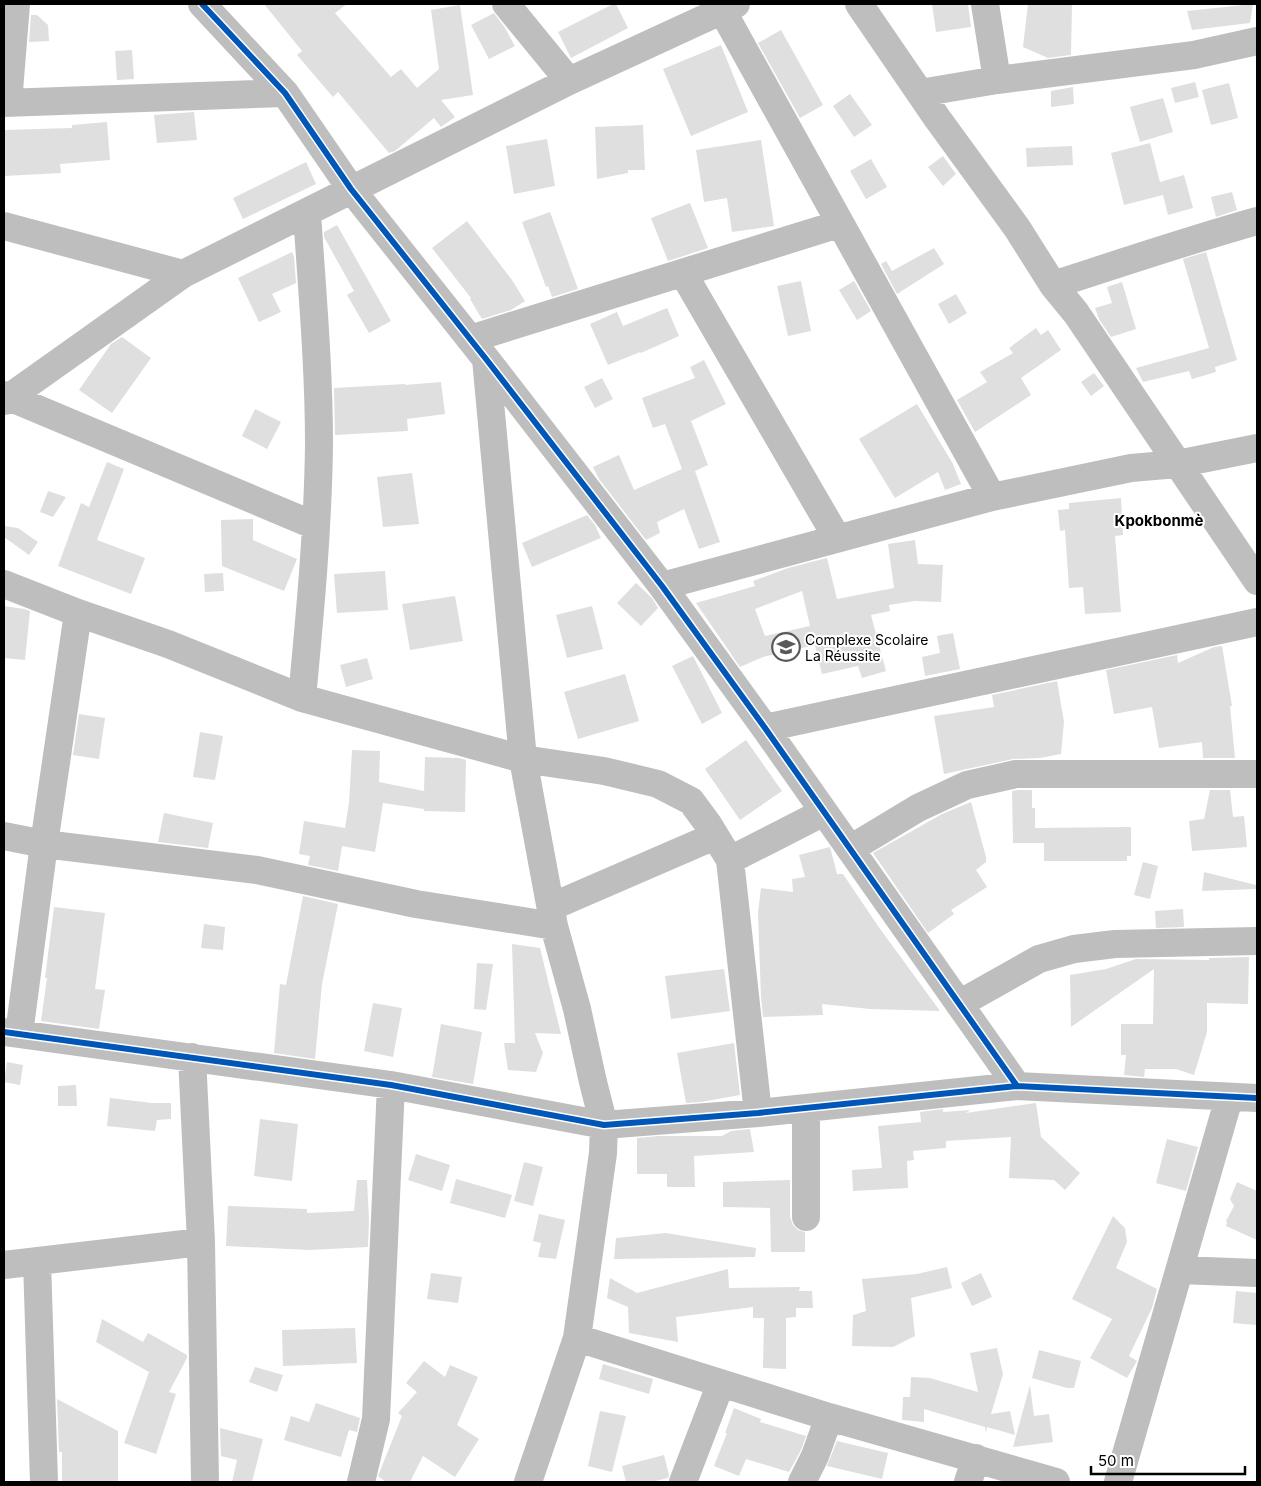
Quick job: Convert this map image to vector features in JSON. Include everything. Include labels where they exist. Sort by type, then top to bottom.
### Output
[{"type":"street","points":[[16,4],[6,103],[285,93]]},
{"type":"street","points":[[202,4],[285,93],[351,190],[478,349],[662,586],[765,728],[1016,1086]]},
{"type":"street","points":[[506,4],[569,81]]},
{"type":"street","points":[[859,4],[1017,228],[1054,285],[1076,313],[1257,581]]},
{"type":"street","points":[[985,4],[997,80]]},
{"type":"street","points":[[6,398],[183,274],[569,81],[729,7],[839,224],[992,497]]},
{"type":"street","points":[[920,93],[997,80],[1194,55],[1257,41]]},
{"type":"street","points":[[302,698],[311,603],[319,444],[317,375],[307,213]]},
{"type":"street","points":[[1054,285],[1257,221]]},
{"type":"street","points":[[478,349],[683,273],[839,224]]},
{"type":"street","points":[[4,226],[183,274]]},
{"type":"street","points":[[683,273],[837,538]]},
{"type":"street","points":[[478,349],[523,759],[552,917],[577,1009],[604,1125],[603,1153],[577,1338],[528,1482]]},
{"type":"street","points":[[6,398],[316,526]]},
{"type":"street","points":[[662,586],[992,497],[1131,468],[1177,464],[1257,448]]},
{"type":"street","points":[[4,584],[78,613],[168,644],[302,698],[523,759],[604,772],[658,784],[691,801],[716,836],[730,860],[758,1113]]},
{"type":"street","points":[[78,613],[44,844],[12,1033],[391,1085],[604,1125],[758,1113],[1016,1086],[1257,1098]]},
{"type":"street","points":[[765,728],[1257,622]]},
{"type":"street","points":[[850,849],[918,808],[967,785],[1016,774],[1257,774]]},
{"type":"street","points":[[730,860],[824,812]]},
{"type":"street","points":[[4,836],[44,844],[257,870],[416,904],[552,917],[716,836]]},
{"type":"street","points":[[959,1004],[1039,959],[1074,950],[1115,944],[1257,941]]},
{"type":"street","points":[[192,1057],[201,1242],[205,1482]]},
{"type":"street","points":[[361,1482],[376,1419],[391,1085]]},
{"type":"street","points":[[1118,1482],[1229,1098]]},
{"type":"street","points":[[806,1108],[806,1217]]},
{"type":"street","points":[[4,1265],[201,1242]]},
{"type":"street","points":[[36,1261],[44,1482]]},
{"type":"street","points":[[1180,1270],[1257,1273]]},
{"type":"street","points":[[577,1338],[830,1418],[972,1470],[1056,1482]]},
{"type":"street","points":[[683,1482],[721,1383]]},
{"type":"street","points":[[802,1482],[830,1418]]},
{"type":"building","points":[[264,4],[347,4],[335,13],[391,77],[401,69],[417,88],[439,69],[431,10],[460,5],[473,95],[441,100],[455,117],[441,127],[434,118],[395,151],[389,153],[338,92],[333,97],[297,55],[302,51]]},
{"type":"building","points":[[616,4],[628,28],[571,58],[558,32]]},
{"type":"building","points":[[932,4],[968,4],[971,27],[936,32]]},
{"type":"building","points":[[1028,4],[1072,4],[1071,55],[1048,58],[1023,47]]},
{"type":"building","points":[[1253,4],[1250,23],[1192,30],[1187,11]]},
{"type":"building","points":[[494,13],[515,46],[489,59],[471,25]]},
{"type":"building","points":[[31,15],[37,15],[48,25],[49,41],[29,42]]},
{"type":"building","points":[[781,30],[823,105],[800,118],[758,43]]},
{"type":"building","points":[[721,45],[748,112],[691,136],[663,69]]},
{"type":"building","points":[[132,50],[134,79],[117,80],[115,51]]},
{"type":"building","points":[[1195,82],[1199,97],[1175,103],[1171,88]]},
{"type":"building","points":[[1229,83],[1238,118],[1211,125],[1202,90]]},
{"type":"building","points":[[1073,87],[1074,104],[1051,107],[1051,91]]},
{"type":"building","points":[[850,94],[872,125],[854,137],[833,106]]},
{"type":"building","points":[[1163,98],[1173,132],[1140,142],[1130,107]]},
{"type":"building","points":[[194,112],[197,140],[157,143],[154,115]]},
{"type":"building","points":[[107,122],[110,160],[60,164],[61,173],[4,176],[4,130],[72,128],[72,125]]},
{"type":"building","points":[[643,125],[645,170],[628,170],[628,173],[597,179],[595,127]]},
{"type":"building","points":[[547,139],[555,186],[514,194],[506,146]]},
{"type":"building","points":[[761,140],[774,226],[732,232],[727,198],[704,202],[696,150]]},
{"type":"building","points":[[1150,143],[1160,182],[1184,175],[1193,208],[1168,215],[1163,195],[1124,205],[1111,153]]},
{"type":"building","points":[[1072,146],[1073,165],[1027,167],[1026,148]]},
{"type":"building","points":[[943,156],[956,174],[943,186],[928,167]]},
{"type":"building","points":[[871,159],[887,187],[866,199],[850,171]]},
{"type":"building","points":[[306,162],[316,184],[243,219],[233,198]]},
{"type":"building","points":[[1232,192],[1237,210],[1216,217],[1211,197]]},
{"type":"building","points":[[690,203],[708,248],[668,261],[651,218]]},
{"type":"building","points":[[550,212],[578,289],[552,297],[548,286],[546,287],[522,222]]},
{"type":"building","points":[[467,221],[512,280],[525,301],[511,310],[482,319],[471,298],[432,248]]},
{"type":"building","points":[[337,225],[391,321],[369,333],[347,295],[354,291],[324,237],[324,232]]},
{"type":"building","points":[[934,248],[944,264],[897,294],[881,264],[886,261],[892,271]]},
{"type":"building","points":[[292,252],[296,283],[272,294],[281,312],[259,322],[238,278]]},
{"type":"building","points":[[1206,252],[1237,360],[1215,367],[1216,372],[1192,379],[1189,371],[1143,382],[1136,368],[1209,348],[1183,259]]},
{"type":"building","points":[[801,281],[811,331],[788,336],[777,286]]},
{"type":"building","points":[[854,281],[871,311],[857,320],[839,290]]},
{"type":"building","points":[[1122,282],[1136,329],[1111,337],[1099,319],[1095,308],[1112,303],[1107,287]]},
{"type":"building","points":[[956,294],[967,313],[949,324],[938,304]]},
{"type":"building","points":[[667,308],[679,336],[608,365],[590,324],[617,312],[623,326]]},
{"type":"building","points":[[1036,328],[1041,335],[1048,330],[1061,350],[1021,378],[1031,395],[975,432],[957,400],[987,382],[980,372],[1013,353],[1009,348]]},
{"type":"building","points":[[122,337],[151,358],[112,413],[79,390],[111,344]]},
{"type":"building","points":[[704,360],[726,404],[691,421],[708,465],[695,471],[720,542],[699,549],[684,509],[657,522],[660,533],[646,540],[599,479],[593,467],[619,455],[634,490],[682,469],[665,424],[653,428],[642,398],[695,378],[690,367]]},
{"type":"building","points":[[1094,373],[1104,386],[1091,396],[1081,382]]},
{"type":"building","points":[[602,378],[613,399],[595,408],[584,387]]},
{"type":"building","points":[[441,382],[445,414],[407,419],[408,431],[335,435],[334,388]]},
{"type":"building","points":[[917,404],[953,464],[961,484],[945,490],[938,472],[895,498],[859,439]]},
{"type":"building","points":[[255,409],[281,422],[267,449],[242,436]]},
{"type":"building","points":[[107,462],[124,469],[97,540],[145,558],[131,594],[58,566],[81,503],[89,507]]},
{"type":"building","points":[[412,473],[419,524],[383,527],[377,477]]},
{"type":"building","points":[[48,491],[66,497],[53,517],[40,512]]},
{"type":"building","points":[[1121,498],[1123,535],[1115,536],[1121,612],[1085,614],[1083,587],[1069,588],[1065,530],[1060,531],[1058,510],[1069,509],[1069,503]]},
{"type":"building","points":[[587,515],[595,525],[601,538],[532,567],[522,543]]},
{"type":"building","points":[[253,519],[253,540],[297,559],[284,591],[222,566],[221,520]]},
{"type":"building","points":[[4,526],[18,528],[38,542],[29,555],[4,537]]},
{"type":"building","points":[[915,540],[918,564],[943,565],[941,602],[915,601],[889,605],[890,611],[871,615],[886,671],[862,678],[858,666],[822,674],[815,645],[763,657],[740,667],[696,603],[755,586],[753,581],[788,568],[827,558],[837,599],[894,588],[888,544]],"holes":[[[802,591],[810,626],[765,636],[755,609]]]},
{"type":"building","points":[[385,571],[388,610],[337,613],[334,574]]},
{"type":"building","points":[[223,573],[224,591],[205,592],[204,574]]},
{"type":"building","points":[[636,583],[652,598],[658,608],[641,626],[617,603]]},
{"type":"building","points":[[455,596],[463,641],[410,650],[402,604]]},
{"type":"building","points":[[4,606],[30,611],[25,660],[4,658]]},
{"type":"building","points":[[592,606],[603,649],[567,658],[556,615]]},
{"type":"building","points":[[953,633],[960,669],[925,676],[922,657],[940,653],[937,636]]},
{"type":"building","points":[[1222,646],[1232,706],[1230,706],[1235,758],[1203,758],[1202,742],[1159,748],[1152,707],[1114,714],[1106,670],[1177,655],[1178,663],[1214,647]]},
{"type":"building","points":[[693,656],[722,713],[702,724],[672,666]]},
{"type":"building","points":[[367,658],[373,679],[346,687],[340,665]]},
{"type":"building","points":[[625,674],[639,721],[578,739],[564,692]]},
{"type":"building","points":[[1057,681],[1064,722],[1061,754],[1040,758],[1013,759],[944,774],[934,716],[994,707],[992,695]]},
{"type":"building","points":[[79,714],[105,718],[99,759],[73,755]]},
{"type":"building","points":[[200,732],[223,736],[215,780],[193,777]]},
{"type":"building","points":[[746,740],[782,791],[740,820],[705,769]]},
{"type":"building","points":[[352,750],[380,751],[379,782],[424,791],[425,757],[466,760],[465,812],[424,811],[424,809],[383,803],[375,852],[342,846],[338,871],[308,865],[310,856],[299,854],[304,821],[345,828],[349,803]]},
{"type":"building","points":[[1032,790],[1032,808],[1035,808],[1035,828],[1131,827],[1131,856],[1127,856],[1127,861],[1044,861],[1044,843],[1013,843],[1012,791]]},
{"type":"building","points":[[1210,790],[1230,790],[1233,817],[1244,816],[1247,847],[1192,851],[1189,821],[1204,819]]},
{"type":"building","points":[[971,802],[986,857],[986,862],[976,870],[987,887],[951,910],[954,914],[928,933],[873,853],[942,814]]},
{"type":"building","points":[[164,813],[213,823],[208,848],[158,842]]},
{"type":"building","points":[[830,847],[837,874],[843,874],[940,1011],[870,1009],[822,1004],[823,1015],[763,1017],[758,913],[761,888],[793,892],[792,879],[805,877],[799,855]]},
{"type":"building","points":[[1143,862],[1158,866],[1150,899],[1134,895]]},
{"type":"building","points":[[1204,872],[1256,885],[1256,889],[1202,891]]},
{"type":"building","points":[[303,896],[338,904],[322,984],[315,1059],[274,1053],[280,984],[286,985]]},
{"type":"building","points":[[54,907],[105,913],[95,989],[105,990],[99,1029],[41,1021]]},
{"type":"building","points":[[1183,909],[1184,927],[1156,928],[1155,911]]},
{"type":"building","points":[[204,924],[225,927],[223,950],[201,948]]},
{"type":"building","points":[[512,944],[540,948],[561,1034],[535,1033],[543,1053],[536,1072],[508,1070],[504,1043],[515,1043]]},
{"type":"building","points":[[1249,957],[1248,1004],[1207,1003],[1207,1032],[1194,1075],[1176,1069],[1145,1069],[1144,1077],[1124,1075],[1126,1055],[1121,1055],[1121,1024],[1153,1024],[1154,969],[1071,1027],[1070,975],[1106,969],[1136,959],[1209,960],[1209,958]]},
{"type":"building","points":[[477,963],[493,964],[486,1010],[474,1009]]},
{"type":"building","points":[[724,969],[730,1011],[671,1019],[665,976]]},
{"type":"building","points":[[373,1003],[402,1008],[393,1057],[364,1051]]},
{"type":"building","points":[[441,1024],[482,1032],[473,1084],[432,1077]]},
{"type":"building","points":[[734,1043],[740,1095],[686,1103],[677,1053]]},
{"type":"building","points":[[7,1062],[23,1065],[20,1085],[4,1082]]},
{"type":"building","points":[[76,1085],[77,1106],[58,1106],[58,1086]]},
{"type":"building","points":[[110,1098],[152,1103],[171,1103],[171,1119],[157,1120],[155,1131],[107,1126]]},
{"type":"building","points":[[1036,1103],[1041,1137],[1080,1173],[1065,1190],[1054,1180],[1009,1178],[1011,1137],[946,1141],[946,1148],[913,1151],[914,1160],[907,1161],[908,1188],[853,1191],[852,1170],[882,1168],[878,1126],[921,1122],[920,1112],[943,1109],[943,1112],[970,1110],[966,1113]]},
{"type":"building","points":[[260,1119],[298,1124],[292,1181],[254,1176]]},
{"type":"building","points":[[750,1129],[754,1152],[694,1156],[695,1187],[667,1187],[667,1174],[637,1174],[637,1138],[722,1136],[731,1131]]},
{"type":"building","points":[[1167,1139],[1198,1147],[1186,1191],[1156,1183]]},
{"type":"building","points":[[416,1154],[450,1165],[442,1191],[408,1180]]},
{"type":"building","points":[[524,1162],[543,1167],[533,1206],[514,1201]]},
{"type":"building","points":[[456,1179],[512,1195],[505,1218],[450,1203]]},
{"type":"building","points":[[357,1180],[367,1180],[368,1247],[309,1250],[226,1246],[228,1206],[307,1209],[307,1213],[354,1211]]},
{"type":"building","points":[[790,1180],[790,1217],[793,1225],[798,1230],[805,1232],[805,1252],[771,1252],[770,1208],[723,1207],[723,1182]]},
{"type":"building","points":[[1237,1182],[1257,1191],[1257,1240],[1226,1226],[1226,1221],[1234,1206],[1230,1199]]},
{"type":"building","points":[[539,1214],[565,1220],[556,1259],[538,1257],[541,1243],[533,1241]]},
{"type":"building","points":[[1113,1216],[1125,1228],[1127,1242],[1116,1268],[1157,1289],[1152,1308],[1129,1356],[1137,1361],[1127,1378],[1090,1358],[1112,1319],[1072,1299]]},
{"type":"building","points":[[666,1233],[756,1248],[755,1257],[614,1259],[616,1238]]},
{"type":"building","points":[[947,1267],[952,1288],[911,1298],[915,1336],[893,1347],[852,1346],[853,1315],[866,1311],[862,1279],[917,1274]]},
{"type":"building","points":[[728,1269],[729,1288],[800,1287],[799,1291],[812,1291],[813,1308],[796,1308],[796,1317],[786,1318],[786,1369],[763,1368],[764,1318],[753,1318],[753,1307],[676,1317],[678,1342],[629,1333],[628,1307],[607,1298],[610,1278],[637,1293]]},
{"type":"building","points":[[431,1273],[462,1277],[458,1303],[427,1299]]},
{"type":"building","points":[[981,1273],[992,1297],[972,1306],[961,1283]]},
{"type":"building","points":[[1236,1291],[1257,1293],[1257,1325],[1233,1323]]},
{"type":"building","points":[[102,1319],[143,1342],[148,1333],[187,1355],[169,1392],[176,1394],[156,1454],[124,1443],[149,1372],[96,1342]]},
{"type":"building","points":[[355,1328],[357,1363],[283,1366],[282,1330]]},
{"type":"building","points":[[997,1348],[1003,1374],[991,1414],[1010,1411],[1015,1435],[987,1427],[986,1433],[985,1427],[924,1409],[924,1422],[902,1420],[903,1397],[910,1397],[911,1377],[930,1378],[978,1392],[970,1353]]},
{"type":"building","points":[[1039,1350],[1081,1361],[1074,1388],[1067,1388],[1032,1378]]},
{"type":"building","points":[[424,1361],[445,1377],[450,1365],[478,1377],[457,1425],[479,1439],[455,1477],[423,1456],[410,1482],[386,1482],[378,1476],[402,1416],[398,1413],[417,1392],[406,1383]]},
{"type":"building","points":[[603,1364],[653,1379],[649,1394],[599,1379]]},
{"type":"building","points":[[255,1367],[283,1375],[277,1392],[249,1382]]},
{"type":"building","points":[[1030,1385],[1034,1416],[1049,1414],[1053,1442],[1013,1447]]},
{"type":"building","points":[[57,1399],[118,1431],[118,1482],[62,1482],[62,1452],[59,1452]]},
{"type":"building","points":[[316,1403],[360,1418],[357,1432],[349,1430],[341,1457],[284,1440],[291,1416],[309,1422]]},
{"type":"building","points":[[734,1408],[761,1419],[760,1422],[806,1436],[789,1472],[746,1459],[739,1476],[714,1466],[727,1433],[725,1433]]},
{"type":"building","points":[[600,1411],[626,1416],[612,1472],[588,1466]]},
{"type":"building","points":[[220,1428],[263,1439],[252,1482],[232,1482],[237,1460],[221,1456]]},
{"type":"building","points":[[837,1441],[888,1453],[882,1479],[827,1466]]},
{"type":"building","points":[[664,1455],[668,1478],[651,1482],[626,1482],[622,1466]]},
{"type":"cycle path","points":[[202,4],[285,93],[351,189],[662,586],[765,728],[1017,1086]]},
{"type":"cycle path","points":[[4,1032],[391,1085],[604,1125],[758,1113],[1017,1086],[1257,1098]]},
{"type":"place","name":"Complexe Scolaire La Réussite","points":[[786,647]]},
{"type":"district","name":"Kpokbonmè","points":[[1159,520]]}]
